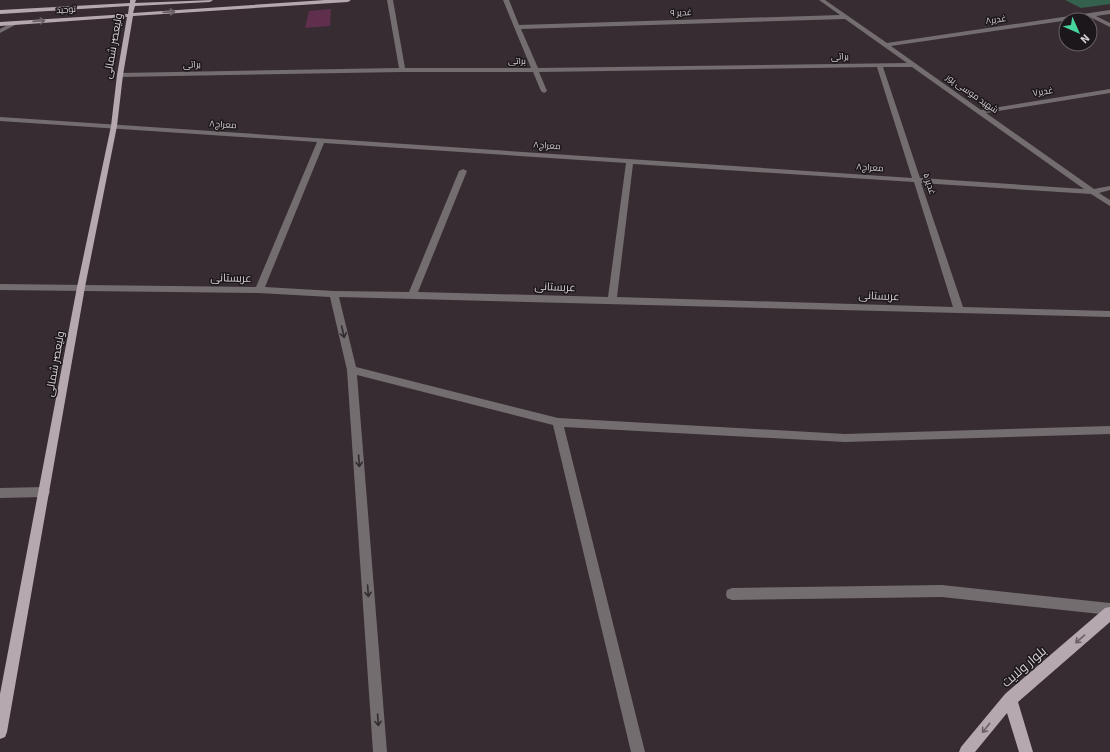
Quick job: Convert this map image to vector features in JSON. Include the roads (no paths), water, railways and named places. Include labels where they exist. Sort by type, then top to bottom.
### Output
[{"type":"main road","name":"توحید","points":[[0,12],[133,2],[210,0]]},
{"type":"main road","name":"توحید","points":[[0,24],[348,0]]},
{"type":"main road","name":"ولیعصر شمالی","points":[[0,732],[81,287],[114,126],[120,75],[133,2]]},
{"type":"main road","name":"بلوار ولایت","points":[[966,752],[1010,699],[1110,613]]},
{"type":"main road","points":[[1010,699],[1026,752]]},
{"type":"street","points":[[390,0],[402,70]]},
{"type":"street","points":[[506,0],[544,91]]},
{"type":"street","name":"شهید موسی پور","points":[[825,0],[845,17],[1110,204]]},
{"type":"street","name":"غدیر۸","points":[[1098,14],[1110,12]]},
{"type":"street","name":"غدیر ۹","points":[[517,27],[845,17]]},
{"type":"street","points":[[1098,19],[1110,25]]},
{"type":"street","name":"غدیر۸","points":[[885,45],[1058,20]]},
{"type":"street","points":[[0,30],[15,23]]},
{"type":"street","name":"غدیر ۵","points":[[879,65],[960,310]]},
{"type":"street","name":"براتی","points":[[120,75],[402,70],[535,70],[914,65]]},
{"type":"street","name":"غدیر۷","points":[[979,112],[1110,91]]},
{"type":"street","name":"معراج۸","points":[[0,119],[1092,192]]},
{"type":"street","points":[[259,290],[322,140]]},
{"type":"street","points":[[612,300],[630,161]]},
{"type":"street","points":[[412,295],[463,171]]},
{"type":"street","points":[[1092,192],[1110,188]]},
{"type":"street","name":"عربستانی","points":[[0,287],[259,290],[334,294],[1110,314]]},
{"type":"street","points":[[334,294],[352,370],[380,752]]},
{"type":"street","points":[[352,370],[558,422],[845,438],[1110,430]]},
{"type":"street","points":[[558,422],[638,752]]},
{"type":"street","points":[[0,493],[44,492]]},
{"type":"street","points":[[732,594],[942,591],[1110,609]]}]
